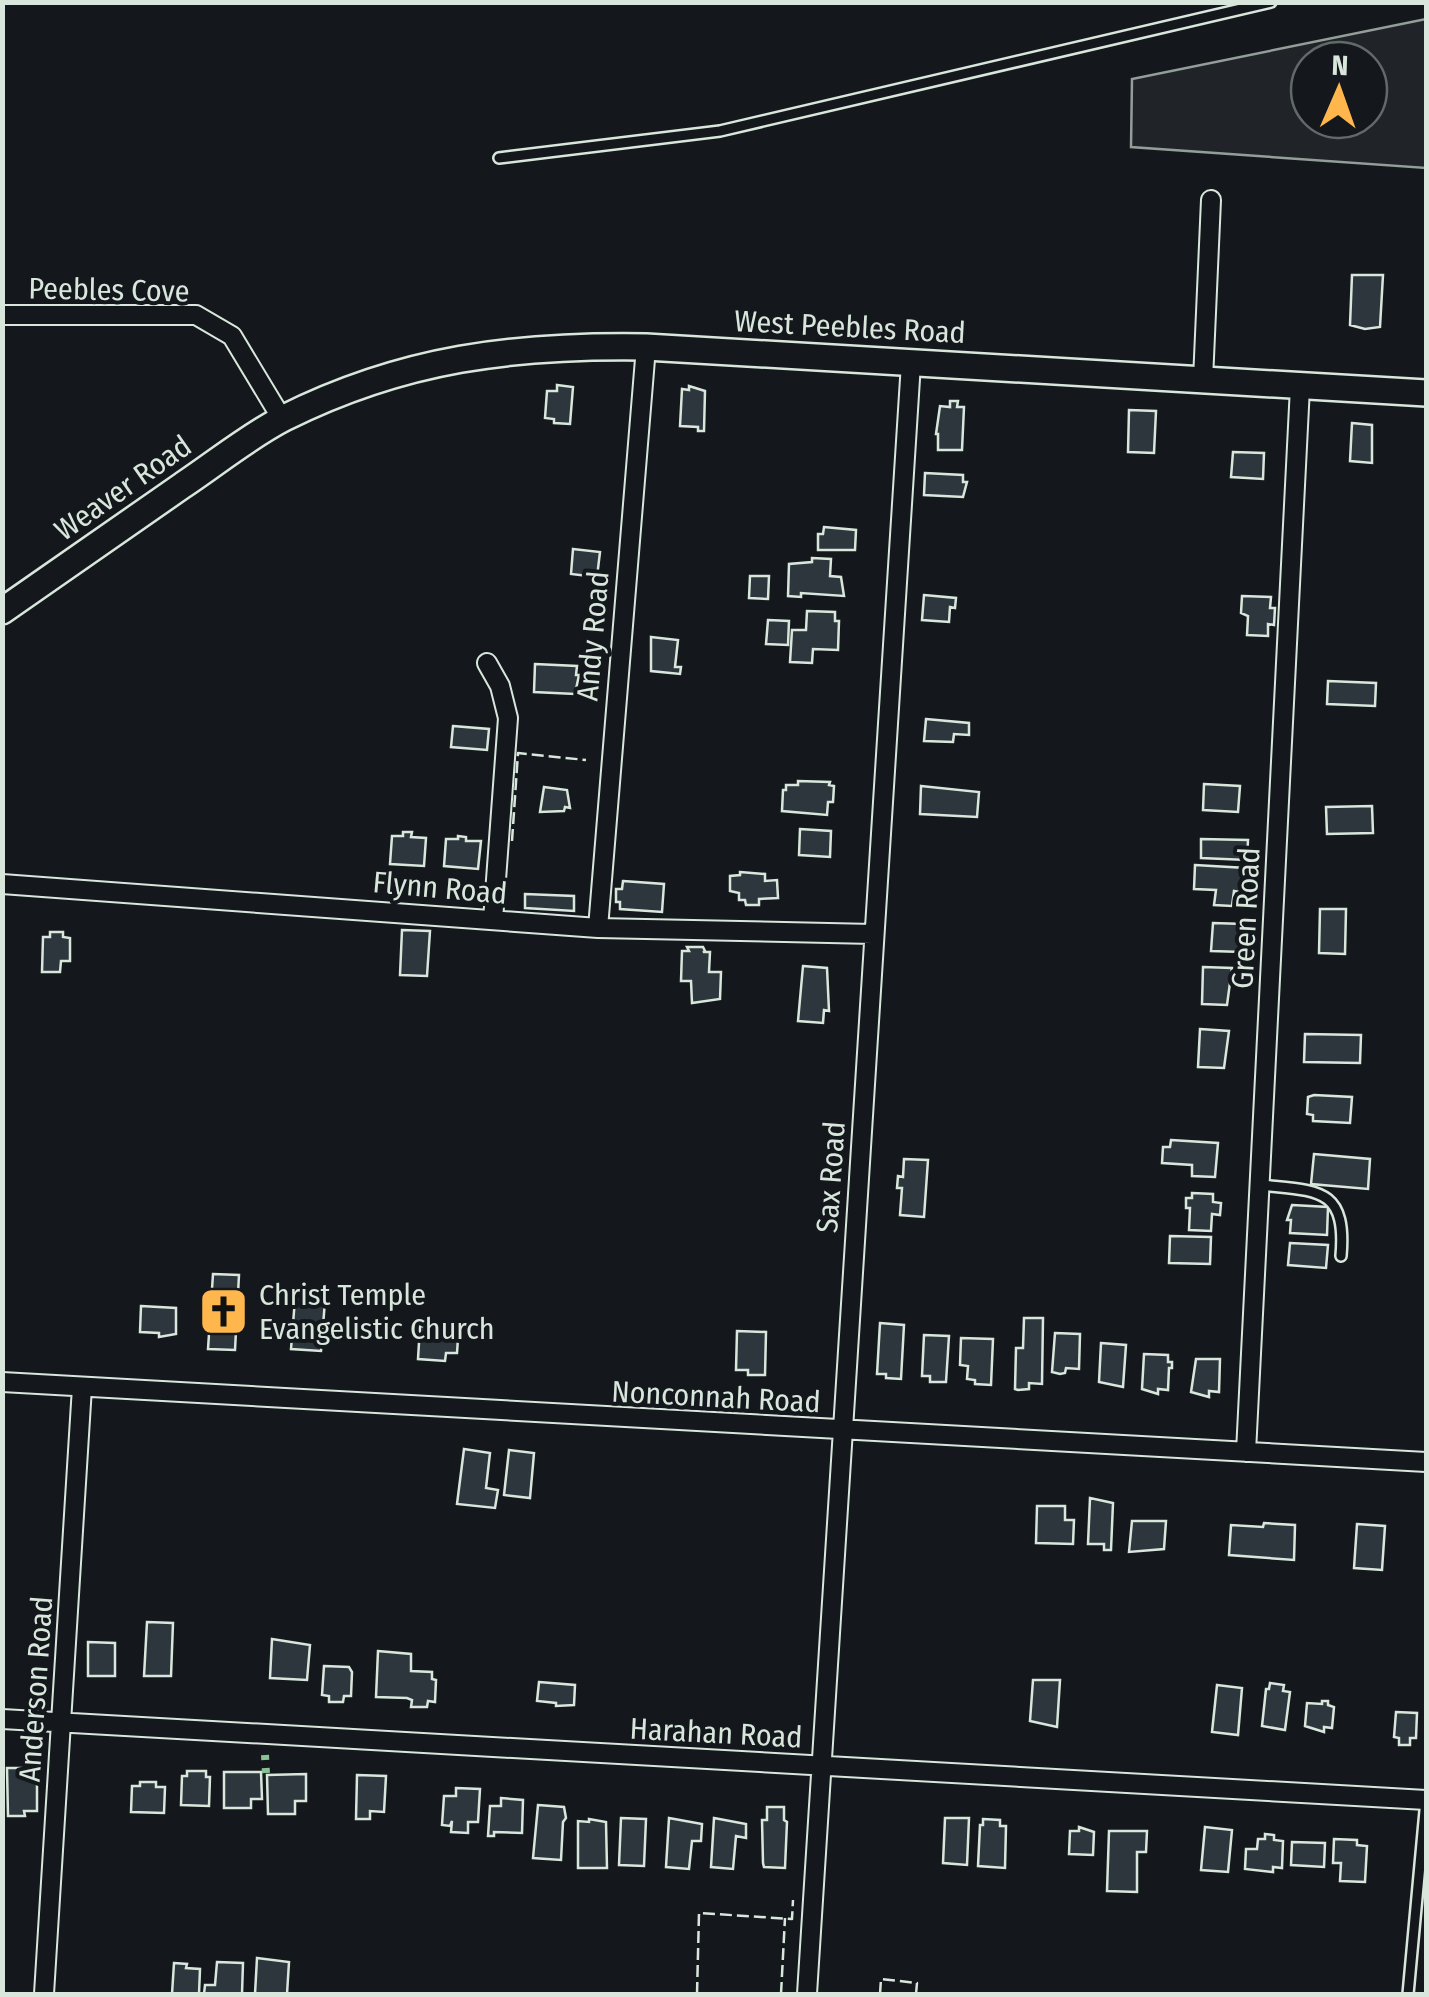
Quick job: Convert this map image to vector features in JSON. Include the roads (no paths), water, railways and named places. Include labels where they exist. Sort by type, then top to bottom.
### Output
[{"type":"main road","name":"West Peebles Road","points":[[282,419],[377,380],[458,358],[533,348],[646,348],[1426,393]]},
{"type":"main road","name":"Weaver Road","points":[[2,611],[282,419]]},
{"type":"street","points":[[1203,380],[1212,200]]},
{"type":"street","name":"Peebles Cove","points":[[2,315],[196,315],[232,336],[282,419]]},
{"type":"street","name":"Andy Road","points":[[598,928],[646,348]]},
{"type":"street","name":"Sax Road","points":[[807,1994],[911,362]]},
{"type":"street","name":"Green Road","points":[[1246,1452],[1300,387]]},
{"type":"street","points":[[487,663],[500,686],[508,718],[493,920]]},
{"type":"street","name":"Flynn Road","points":[[2,884],[598,928],[873,934]]},
{"type":"street","name":"Nonconnah Road","points":[[2,1382],[1426,1462]]},
{"type":"street","name":"Anderson Road","points":[[44,1994],[82,1388]]},
{"type":"street","name":"Harahan Road","points":[[2,1718],[1426,1800]]},
{"type":"lane","points":[[499,158],[720,131],[1272,2]]},
{"type":"lane","points":[[1258,1185],[1323,1194],[1332,1202],[1342,1224],[1341,1256]]},
{"type":"lane","points":[[1408,1994],[1426,1800]]},
{"type":"place","name":"Christ Temple Evangelistic Church","points":[[224,1312]]}]
